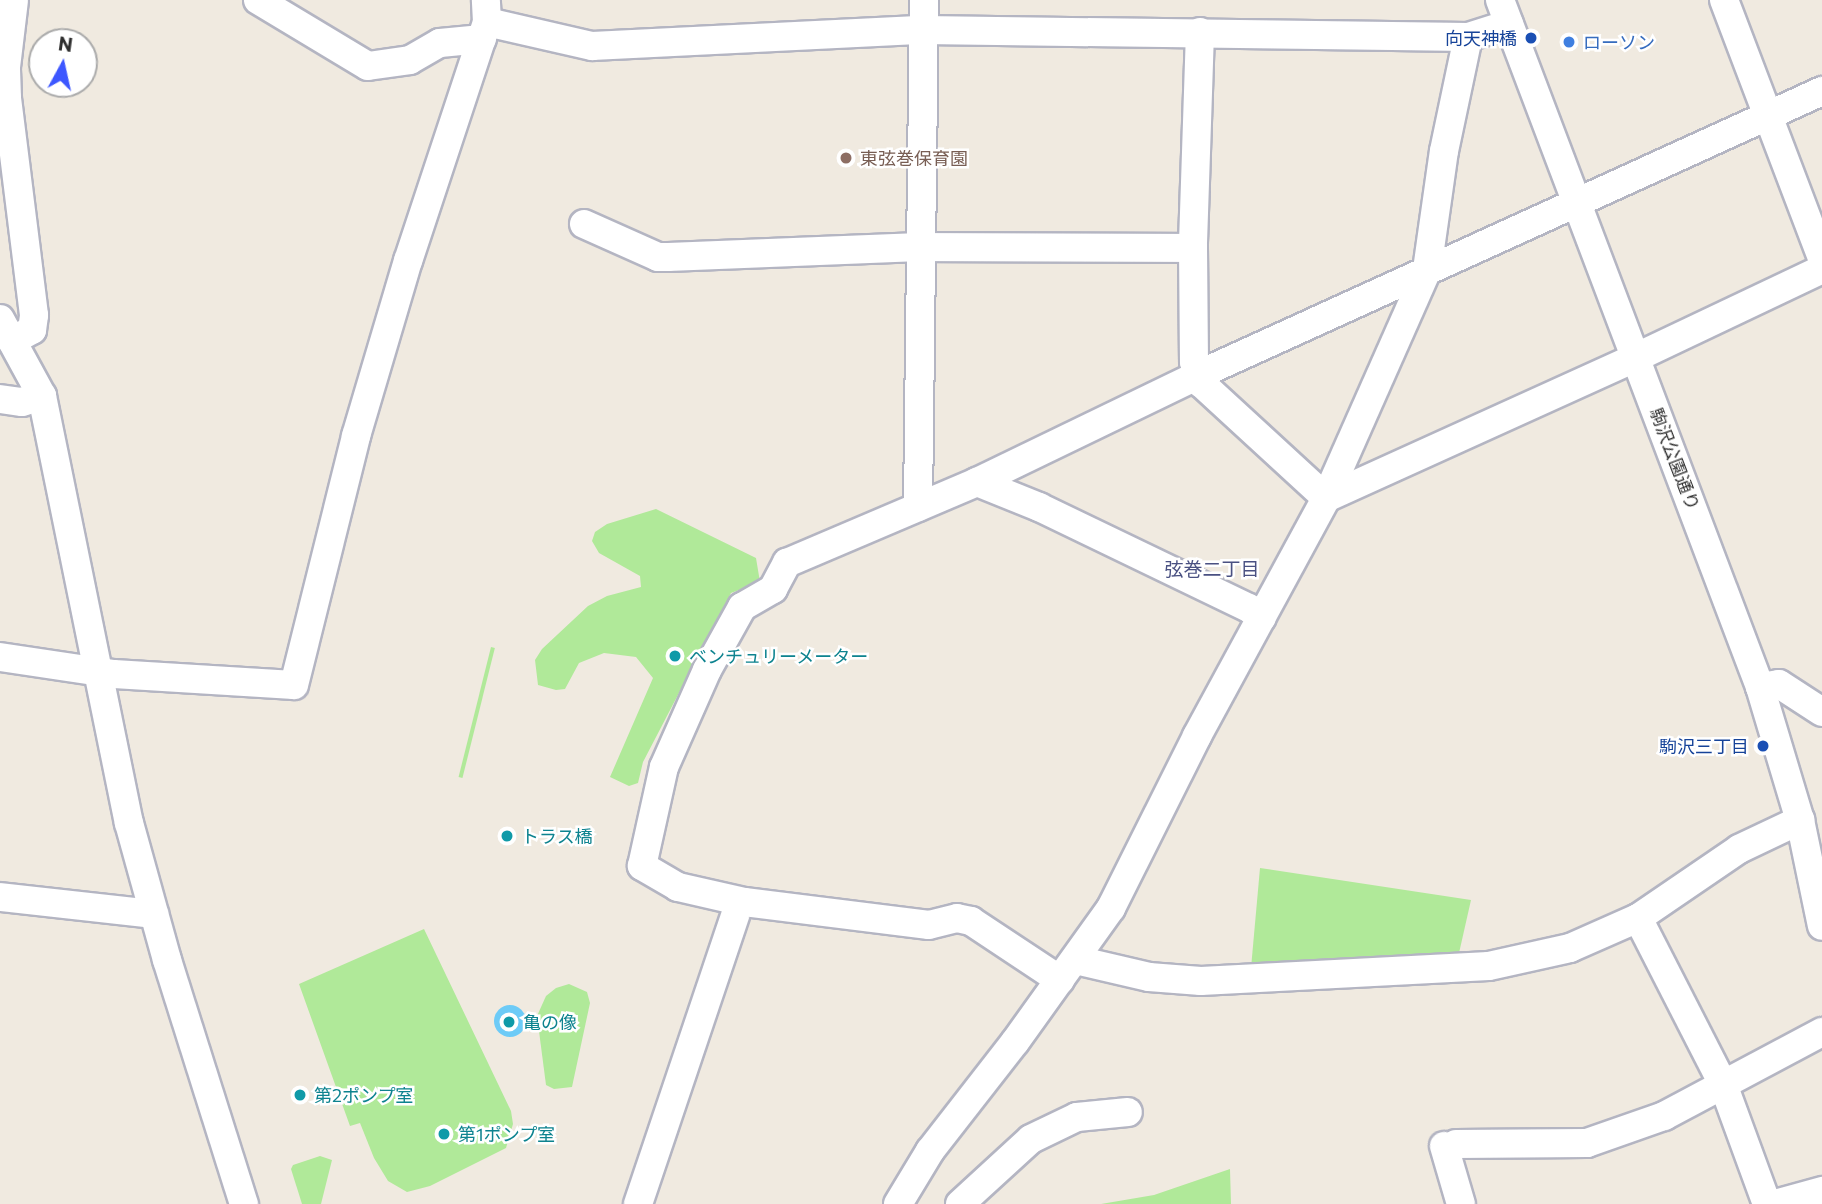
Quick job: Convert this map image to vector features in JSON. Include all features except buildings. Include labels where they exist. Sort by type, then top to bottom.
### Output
[{"type":"street","points":[[14,0],[6,67],[7,97],[34,315],[32,330],[6,330],[42,396],[129,823],[244,1204]]},
{"type":"street","points":[[258,0],[368,66],[410,60],[485,20],[592,46],[923,30],[1468,37],[1504,12]]},
{"type":"street","points":[[918,507],[924,0]]},
{"type":"street","points":[[1724,0],[1822,258]]},
{"type":"street","name":"駒沢公園通り","points":[[1504,12],[1637,357],[1759,687],[1800,820],[1822,926]]},
{"type":"street","points":[[0,657],[114,674],[294,685],[356,436],[381,348],[485,20]]},
{"type":"street","points":[[1200,32],[1193,248],[1194,362],[1201,383],[1326,498]]},
{"type":"street","points":[[898,1204],[930,1151],[1068,970],[1111,908],[1197,736],[1326,498],[1427,270],[1444,151],[1468,37]]},
{"type":"street","points":[[1800,820],[1739,849],[1637,918],[1570,948],[1489,966],[1201,981],[1068,970],[971,921],[957,918],[929,925],[744,902],[678,887],[642,866],[664,767],[707,670],[742,607],[774,589],[787,563],[977,482],[1198,375],[1822,91]]},
{"type":"street","points":[[584,224],[658,257],[920,247],[1193,248]]},
{"type":"street","points":[[1326,498],[1637,357],[1822,269]]},
{"type":"street","points":[[0,399],[22,402],[42,396]]},
{"type":"street","points":[[977,482],[1039,507],[1237,602],[1262,618]]},
{"type":"street","points":[[1759,687],[1779,684],[1822,712]]},
{"type":"street","points":[[0,897],[155,914]]},
{"type":"street","points":[[638,1204],[735,915]]},
{"type":"street","points":[[1637,918],[1723,1084],[1767,1204]]},
{"type":"street","points":[[1461,1204],[1450,1145],[1587,1143],[1664,1115],[1822,1032]]},
{"type":"street","points":[[960,1204],[1031,1139],[1077,1117],[1128,1112]]},
{"type":"street","points":[[1775,1204],[1822,1191]]},
{"type":"green space","points":[[656,509],[756,558],[760,582],[731,593],[643,762],[638,783],[629,786],[610,777],[653,678],[636,657],[604,653],[579,663],[565,689],[556,690],[538,685],[535,660],[542,649],[588,606],[607,596],[641,587],[640,576],[599,553],[592,541],[595,532],[607,524]]},
{"type":"green space","points":[[491,647],[495,648],[462,778],[459,777]]},
{"type":"green space","points":[[1260,868],[1471,900],[1457,962],[1251,968]]},
{"type":"green space","points":[[424,929],[511,1111],[513,1124],[506,1148],[430,1186],[407,1192],[388,1181],[374,1158],[360,1123],[350,1126],[299,984]]},
{"type":"green space","points":[[569,984],[587,992],[590,1003],[572,1087],[554,1089],[546,1085],[537,1016],[546,996],[556,988]]},
{"type":"green space","points":[[320,1156],[332,1160],[321,1204],[302,1204],[291,1169],[293,1165]]},
{"type":"green space","points":[[1230,1169],[1231,1204],[1101,1204],[1154,1195]]},
{"type":"water","points":[[510,1005],[521,1010],[526,1021],[521,1032],[510,1037],[499,1032],[494,1021],[499,1010]]},
{"type":"place","name":"向天神橋","points":[[1531,38]]},
{"type":"place","name":"ローソン","points":[[1569,42]]},
{"type":"place","name":"東弦巻保育園","points":[[846,158]]},
{"type":"place","name":"ベンチュリーメーター","points":[[675,656]]},
{"type":"place","name":"駒沢三丁目","points":[[1763,746]]},
{"type":"place","name":"トラス橋","points":[[507,836]]},
{"type":"place","name":"亀の像","points":[[509,1022]]},
{"type":"place","name":"第2ポンプ室","points":[[300,1095]]},
{"type":"place","name":"第1ポンプ室","points":[[444,1134]]},
{"type":"district","name":"弦巻二丁目","points":[[1212,569]]}]
